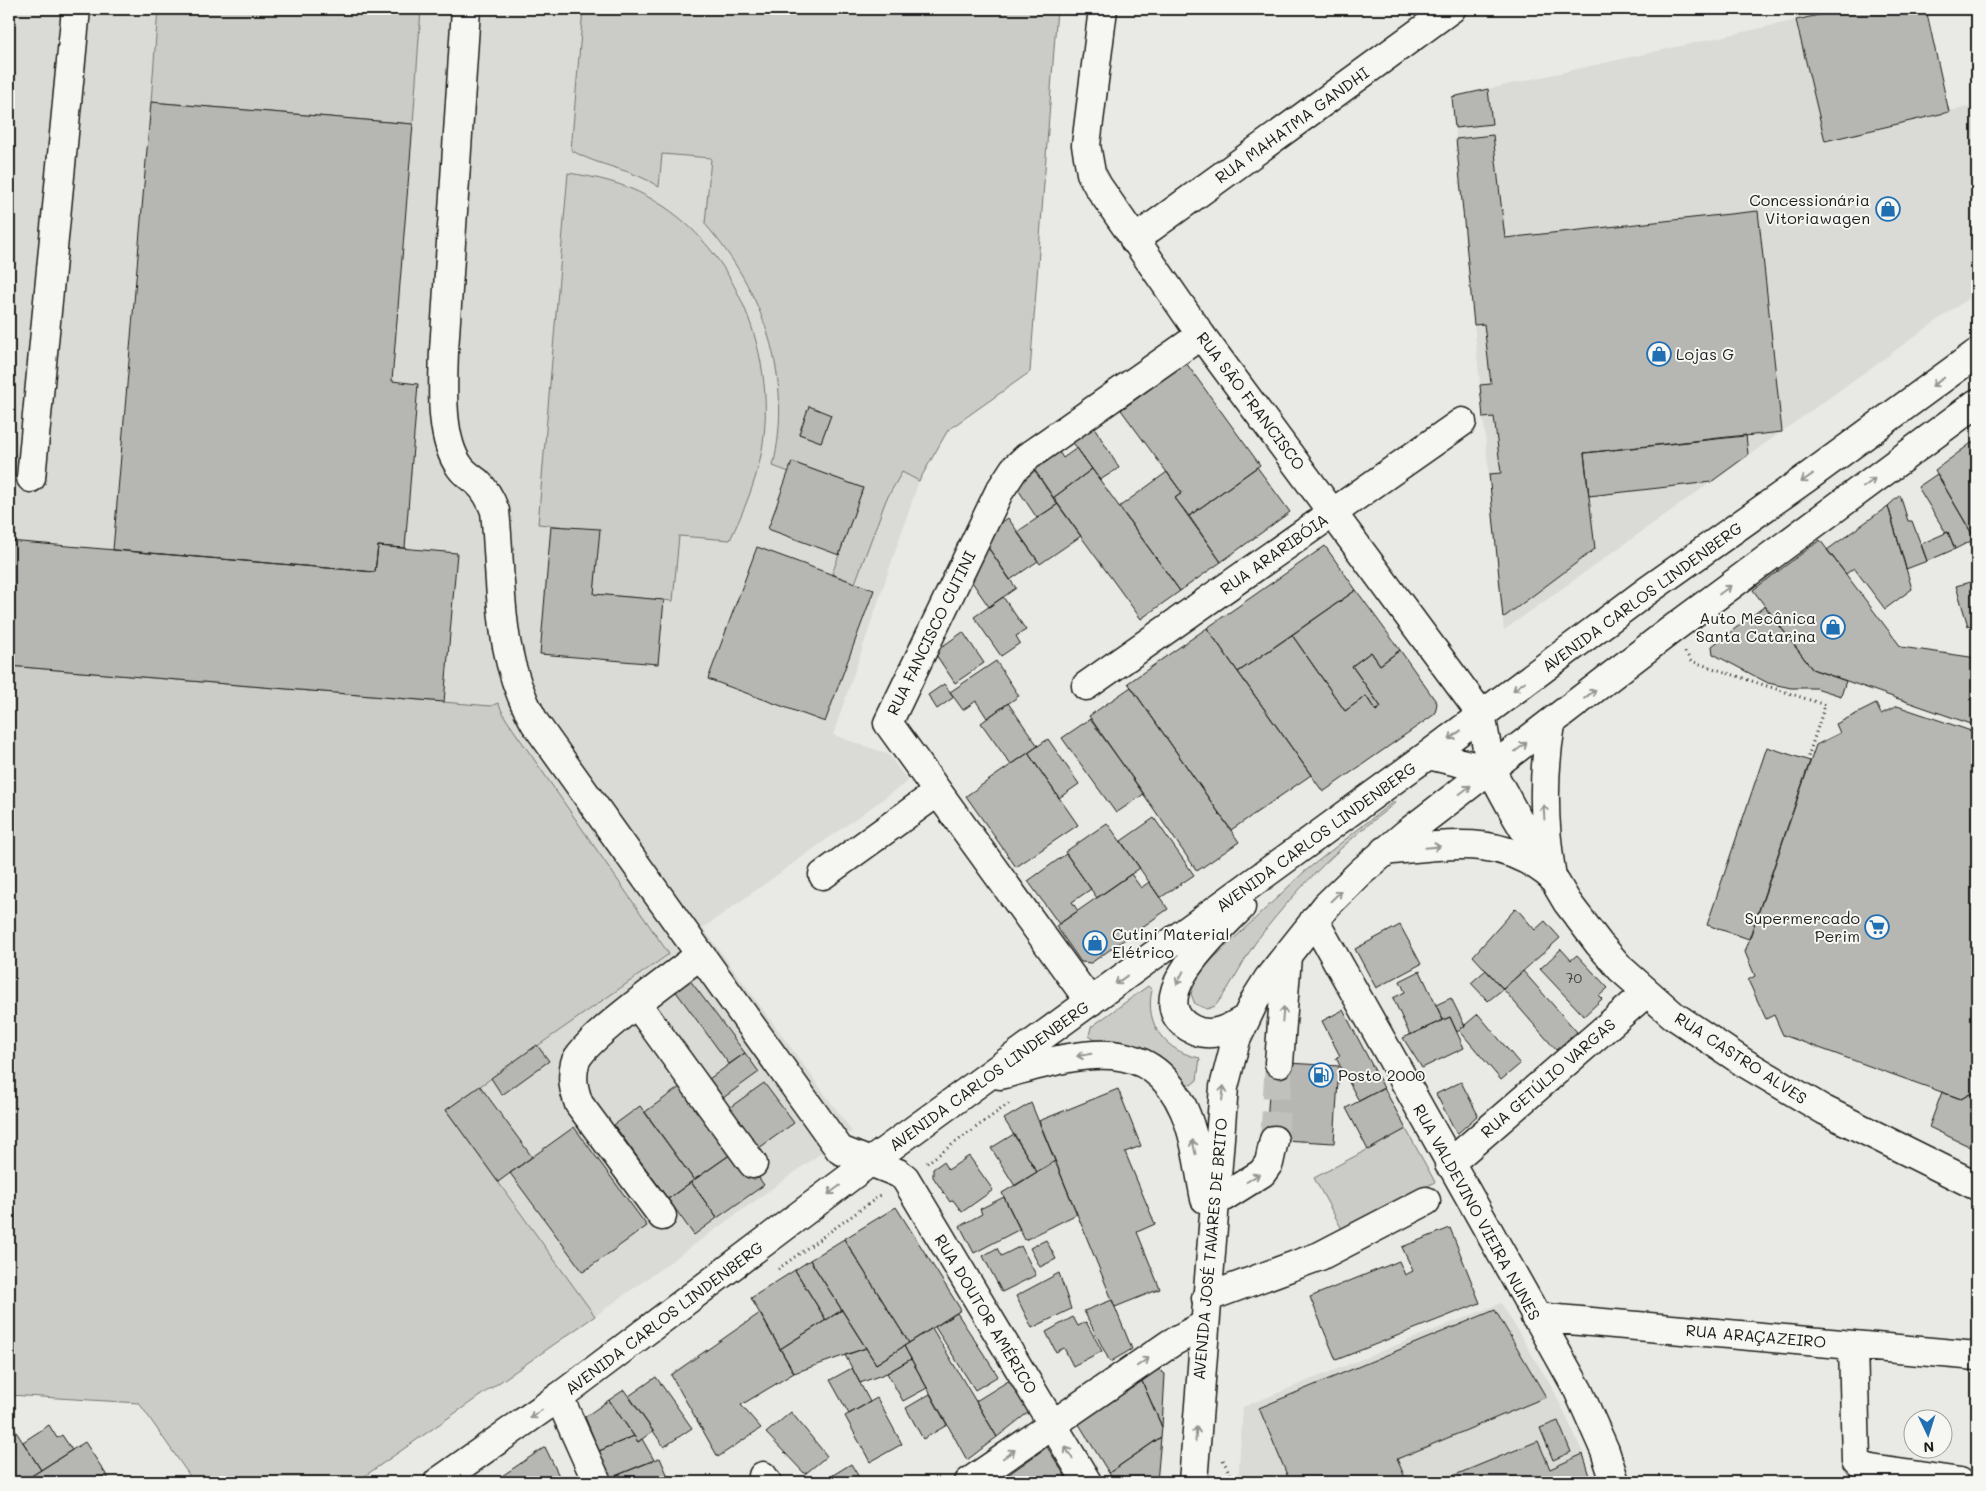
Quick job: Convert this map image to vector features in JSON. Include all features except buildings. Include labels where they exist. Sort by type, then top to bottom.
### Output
[{"type":"street","points":[[31,478],[76,9]]},
{"type":"street","name":"RUA DOUTOR AMÉRICO","points":[[466,9],[443,371],[448,440],[455,461],[466,475],[485,491],[495,511],[508,658],[524,703],[535,723],[840,1150],[905,1178],[1086,1482]]},
{"type":"street","name":"RUA SÃO FRANCISCO","points":[[1103,9],[1087,131],[1087,159],[1098,186],[1201,335],[1334,512],[1481,714],[1491,770]]},
{"type":"street","name":"RUA MAHATMA GANDHI","points":[[1134,240],[1451,9]]},
{"type":"street","name":"RUA FANCISCO CUTINI","points":[[1090,1002],[888,723],[999,492],[1014,469],[1027,457],[1201,335]]},
{"type":"street","name":"AVENIDA CARLOS LINDENBERG","points":[[438,1482],[559,1397],[870,1162],[1428,755],[1647,590],[1812,474],[1977,353]]},
{"type":"street","points":[[1281,862],[1189,963],[1178,981],[1174,991],[1173,1003],[1176,1014],[1190,1028],[1199,1032],[1219,1032],[1245,1019],[1268,979],[1314,920],[1327,905],[1384,851],[1671,630],[1977,403]]},
{"type":"street","name":"RUA ARARIBÓIA","points":[[1086,686],[1462,422]]},
{"type":"street","points":[[1551,724],[1546,753],[1543,798],[1546,845],[1552,878]]},
{"type":"street","points":[[1428,755],[1491,770]]},
{"type":"street","name":"RUA CASTRO ALVES","points":[[1491,770],[1552,878],[1599,944],[1646,993],[1701,1035],[1786,1088],[1862,1130],[1977,1186]]},
{"type":"street","points":[[823,875],[938,792]]},
{"type":"street","points":[[1384,851],[1477,844],[1494,847],[1526,858],[1552,878]]},
{"type":"street","name":"RUA VALDEVINO VIEIRA NUNES","points":[[1314,920],[1449,1164],[1578,1390],[1605,1451],[1615,1482]]},
{"type":"street","points":[[662,1216],[579,1104],[572,1084],[576,1062],[589,1042],[700,955]]},
{"type":"street","points":[[1279,1063],[1287,956]]},
{"type":"street","name":"RUA GETÚLIO VARGAS","points":[[1449,1164],[1646,993]]},
{"type":"street","points":[[637,1004],[753,1164]]},
{"type":"street","name":"AVENIDA JOSÉ TAVARES DE BRITO","points":[[1193,1482],[1224,1087],[1236,1040],[1245,1019]]},
{"type":"street","points":[[986,1079],[1089,1054],[1122,1056],[1154,1071],[1172,1089],[1185,1111],[1213,1216],[1262,1173],[1269,1163],[1274,1140]]},
{"type":"street","points":[[1206,1298],[1320,1256],[1426,1202]]},
{"type":"street","name":"RUA ARAÇAZEIRO","points":[[1535,1317],[1977,1356]]},
{"type":"street","points":[[969,1482],[1171,1343],[1204,1325]]},
{"type":"street","points":[[1853,1345],[1856,1460],[1871,1469],[1960,1482]]},
{"type":"street","points":[[559,1397],[598,1482]]},
{"type":"path","points":[[1671,630],[1691,661],[1825,705],[1807,760]]},
{"type":"shaded area","points":[[9,9],[1057,9],[1030,372],[948,430],[919,481],[833,735],[888,754],[908,781],[703,928],[852,1131],[595,1316],[356,1482],[194,1482],[139,1403],[9,1395]]},
{"type":"shaded area","points":[[158,9],[421,9],[413,124],[151,102]]},
{"type":"shaded area","points":[[583,9],[1057,9],[1030,372],[948,430],[919,481],[902,472],[886,500],[855,583],[832,574],[863,488],[792,462],[789,472],[773,466],[778,433],[779,400],[776,368],[769,337],[758,306],[743,277],[705,224],[711,158],[662,154],[659,187],[638,176],[581,156],[571,150]],"holes":[[[809,407],[831,415],[821,442],[799,434]]]},
{"type":"shaded area","name":"Lojas G","points":[[1846,9],[1926,9],[1949,111],[1969,107],[1977,126],[1977,292],[1504,630],[1452,97]]},
{"type":"shaded area","points":[[568,173],[619,184],[648,197],[679,217],[705,244],[727,274],[745,308],[757,344],[764,382],[765,419],[761,455],[752,488],[730,540],[679,536],[673,601],[594,594],[599,530],[538,524]]},
{"type":"shaded area","points":[[9,666],[491,706],[498,703],[506,719],[669,954],[446,1110],[595,1316],[356,1482],[194,1482],[139,1403],[9,1395]]},
{"type":"shaded area","points":[[1394,801],[1395,803],[1324,864],[1292,898],[1261,935],[1215,1006],[1207,1009],[1195,1004],[1191,994],[1199,972],[1304,872]]},
{"type":"shaded area","points":[[1148,986],[1152,990],[1151,1015],[1160,1035],[1177,1050],[1200,1058],[1197,1080],[1191,1085],[1183,1082],[1161,1057],[1146,1048],[1115,1040],[1095,1040],[1089,1036],[1091,1027]]},
{"type":"shaded area","points":[[1406,1129],[1435,1182],[1343,1231],[1314,1178]]},
{"type":"shaded area","points":[[1501,1303],[1554,1391],[1584,1455],[1592,1482],[1238,1482],[1243,1407]]},
{"type":"tunnel","points":[[1274,1140],[1279,1063]]},
{"type":"place","name":"Concessionária Vitoriawagen","points":[[1888,209]]},
{"type":"place","name":"Lojas G","points":[[1659,354]]},
{"type":"place","name":"Auto Mecânica Santa Catarina","points":[[1833,627]]},
{"type":"place","name":"Supermercado Perim","points":[[1877,927]]},
{"type":"place","name":"Cutini Material Elétrico","points":[[1095,943]]},
{"type":"place","name":"Posto 2000","points":[[1321,1075]]}]
